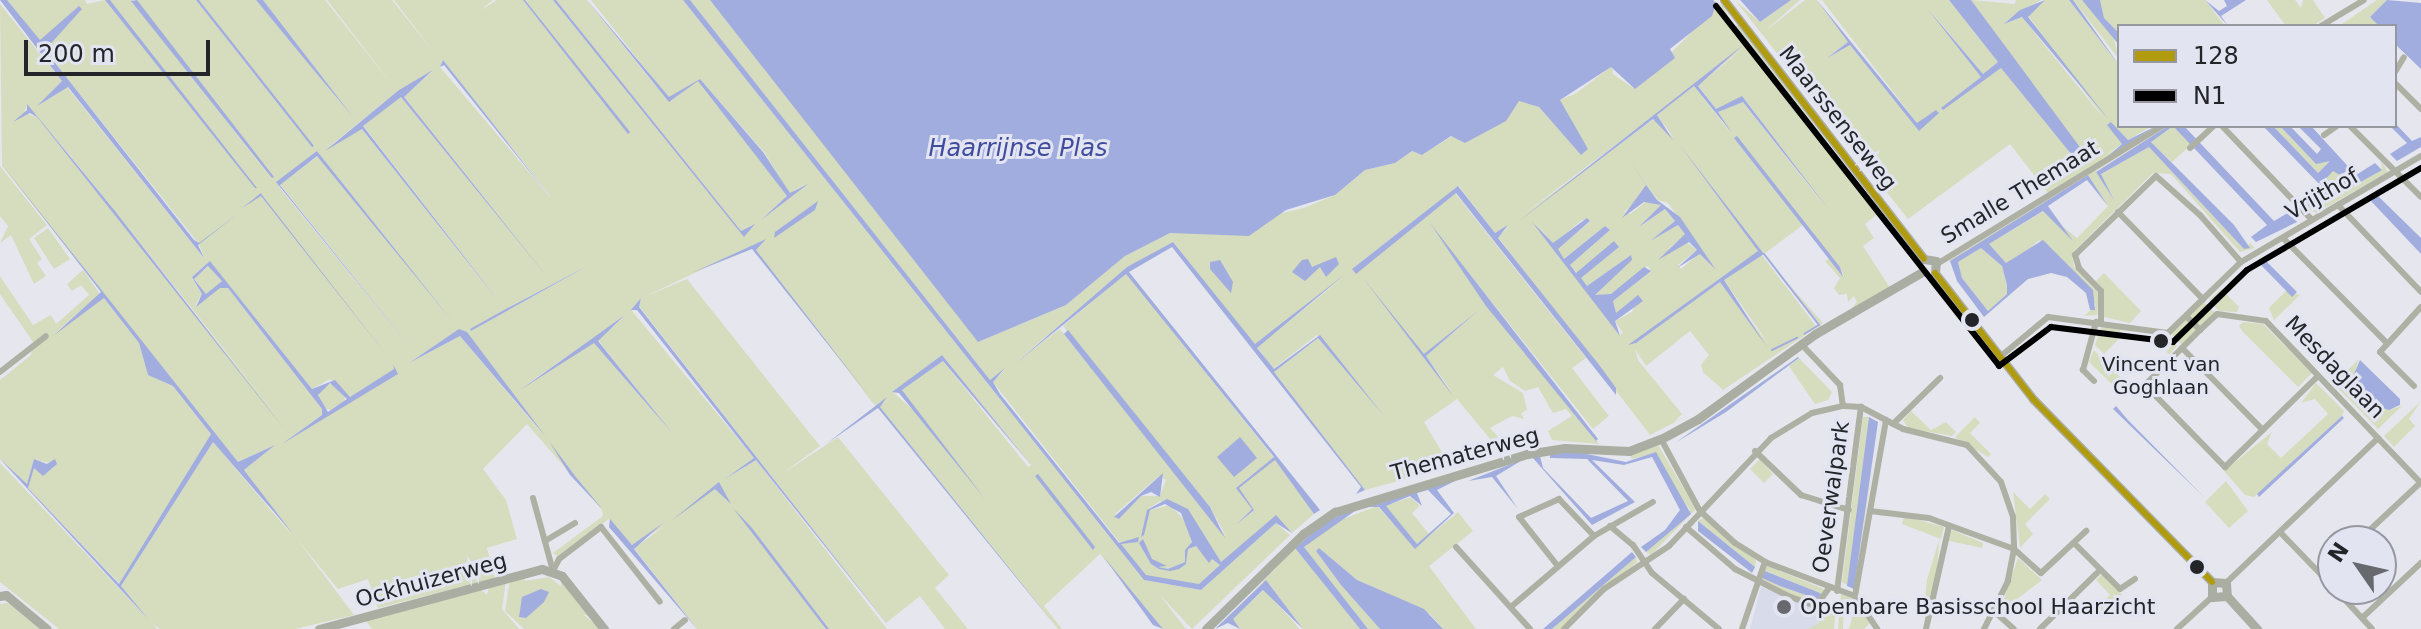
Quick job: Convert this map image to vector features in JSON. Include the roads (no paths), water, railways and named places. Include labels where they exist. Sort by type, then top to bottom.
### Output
[{"type":"street","name":"Maarssenseweg","points":[[1724,0],[1924,259]]},
{"type":"street","points":[[2324,24],[2364,0]]},
{"type":"street","points":[[2397,69],[2404,57]]},
{"type":"street","points":[[2397,85],[2421,109]]},
{"type":"street","name":"Smalle Themaat","points":[[1936,268],[2159,128]]},
{"type":"street","points":[[2190,148],[2212,128]]},
{"type":"street","points":[[2224,128],[2312,220]]},
{"type":"street","points":[[2324,135],[2334,128]]},
{"type":"street","points":[[2352,128],[2421,197]]},
{"type":"street","name":"Vrijthof","points":[[2241,262],[2421,156]]},
{"type":"street","points":[[2001,356],[2039,321],[2059,317],[2098,322],[2168,333],[2241,262],[2162,176],[2151,179],[2074,257],[2101,291],[2098,322],[2083,370],[2094,381]]},
{"type":"street","points":[[2338,205],[2421,292]]},
{"type":"street","points":[[2118,212],[2203,299]]},
{"type":"street","points":[[2283,238],[2386,342]]},
{"type":"street","points":[[1936,268],[1922,272],[1924,259],[1936,268],[2033,399],[2212,582],[2226,583],[2378,438]]},
{"type":"street","name":"Thematerweg","points":[[1206,629],[1303,534],[1355,503],[1527,454],[1565,448],[1629,451],[1661,439],[1803,346],[1837,320],[1922,272]]},
{"type":"street","points":[[2414,386],[2380,352],[2421,307]]},
{"type":"street","name":"Mesdaglaan","points":[[2200,330],[2217,314],[2266,321],[2421,483]]},
{"type":"street","points":[[2186,316],[2200,330],[2145,385],[2225,467],[2318,376]]},
{"type":"street","points":[[0,372],[46,336]]},
{"type":"street","points":[[1803,346],[1840,385],[1843,406]]},
{"type":"street","points":[[2182,348],[2263,430]]},
{"type":"street","points":[[1889,422],[1940,378]]},
{"type":"street","points":[[1564,629],[1604,589],[1686,527],[1755,451],[1812,413],[1843,406],[1861,407],[1889,422],[1951,439],[1986,461],[2006,493],[2014,549],[1995,612],[1984,629]]},
{"type":"street","name":"Oeverwalpark","points":[[1837,591],[1861,407]]},
{"type":"street","name":"Oeverwalpark","points":[[1855,596],[1889,422]]},
{"type":"street","points":[[1661,439],[1700,511],[1735,543],[1765,562],[1855,596],[1877,629]]},
{"type":"street","points":[[1755,451],[1801,495],[1849,510]]},
{"type":"street","points":[[2375,525],[2421,483]]},
{"type":"street","points":[[533,498],[553,571],[604,629]]},
{"type":"street","points":[[1557,565],[1519,517],[1559,499],[1594,536]]},
{"type":"street","points":[[1512,606],[1594,536],[1653,502]]},
{"type":"street","points":[[1870,511],[1929,518],[2014,549],[2045,572],[2086,531]]},
{"type":"street","points":[[545,541],[575,523]]},
{"type":"street","points":[[1610,526],[1719,629]]},
{"type":"street","points":[[1926,629],[1949,526]]},
{"type":"street","points":[[553,571],[559,559],[601,527],[660,602]]},
{"type":"street","points":[[1686,527],[1708,550],[1755,581],[1816,606],[1829,588]]},
{"type":"street","points":[[2280,532],[2317,571]]},
{"type":"street","points":[[2074,543],[2120,589],[2135,579]]},
{"type":"street","points":[[1456,547],[1530,629]]},
{"type":"street","points":[[1742,629],[1755,581],[1765,562]]},
{"type":"street","points":[[2362,618],[2421,563]]},
{"type":"street","points":[[2040,629],[2100,570]]},
{"type":"street","name":"Ockhuizerweg","points":[[319,629],[528,572],[553,571]]},
{"type":"street","points":[[2212,582],[2212,597]]},
{"type":"street","points":[[2226,583],[2227,596],[2257,629]]},
{"type":"street","points":[[2,594],[47,629]]},
{"type":"street","points":[[2177,629],[2212,597],[2227,596]]},
{"type":"street","points":[[1655,629],[1684,599]]},
{"type":"street","points":[[2350,605],[2372,629]]},
{"type":"street","points":[[1995,612],[2014,629]]},
{"type":"street","points":[[674,629],[685,620]]},
{"type":"water","points":[[0,0],[7,0],[40,40],[79,6],[82,9],[45,50],[194,240],[199,243],[239,213],[198,245],[204,258],[68,87],[37,106],[62,81]]},
{"type":"water","points":[[105,0],[110,0],[257,188],[255,188]]},
{"type":"water","points":[[137,0],[274,177],[131,1]]},
{"type":"water","points":[[196,0],[199,0],[314,146],[312,147]]},
{"type":"water","points":[[256,0],[263,0],[353,117],[307,62]]},
{"type":"water","points":[[523,0],[630,132],[628,134]]},
{"type":"water","points":[[553,0],[741,231],[755,224],[744,237]]},
{"type":"water","points":[[587,0],[669,97],[700,79],[763,152],[790,193],[808,184],[761,220],[787,196],[698,81],[669,102]]},
{"type":"water","points":[[683,0],[690,0],[990,380],[1005,368],[993,382],[1000,394],[1119,543],[1139,537],[1138,542],[1121,544],[1146,575],[1199,584],[1220,565],[1212,559],[1209,563],[1196,546],[1188,549],[1186,564],[1179,569],[1170,571],[1159,569],[1151,564],[1139,543],[1143,539],[1152,559],[1167,566],[1158,567],[1168,569],[1185,562],[1185,550],[1192,542],[1181,513],[1165,504],[1150,510],[1141,537],[1147,510],[1167,499],[1188,509],[1221,562],[1276,515],[1292,533],[1276,523],[1201,590],[1144,580]]},
{"type":"water","name":"Haarrijnse Plas","points":[[710,0],[1713,0],[1716,3],[1712,16],[1670,49],[1675,58],[1635,89],[1611,67],[1560,100],[1588,149],[1581,155],[1539,107],[1519,101],[1506,121],[1465,143],[1451,136],[1422,155],[1412,151],[1395,163],[1365,170],[1335,195],[1286,210],[1249,236],[1170,233],[1125,256],[1066,305],[978,342]]},
{"type":"water","points":[[1740,0],[1791,0],[1760,22]]},
{"type":"water","points":[[1817,0],[1917,123],[1936,110],[1939,113],[1919,131],[1850,45],[1827,58],[1848,42]]},
{"type":"water","points":[[1949,0],[1971,0],[2085,154],[2076,160],[2001,68],[1943,110],[1941,108],[1981,77],[1927,8],[1983,74],[1998,62]]},
{"type":"water","points":[[2045,0],[2028,17],[2109,120],[2022,17],[2004,24],[2020,10]]},
{"type":"water","points":[[2069,0],[2073,0],[2117,62]]},
{"type":"water","points":[[2082,0],[2100,0],[2104,18],[2117,31],[2117,43]]},
{"type":"water","points":[[2205,0],[2219,11],[2227,6],[2224,0],[2246,0],[2221,16],[2226,24]]},
{"type":"water","points":[[2387,0],[2421,3],[2421,69],[2397,46],[2397,24],[2377,24],[2370,17]]},
{"type":"water","points":[[1735,28],[1880,211],[1880,212]]},
{"type":"water","points":[[1743,45],[1698,86],[1716,109],[1742,96],[1829,210],[1743,102],[1718,112],[1732,133],[1694,86],[1657,115],[1673,140],[1653,119],[1519,221]]},
{"type":"water","points":[[443,60],[550,197],[444,65],[440,67]]},
{"type":"water","points":[[433,70],[404,97],[548,278],[401,97],[363,126],[501,304],[362,129],[325,151],[399,90]]},
{"type":"water","points":[[27,104],[115,211],[286,431],[37,117],[30,113],[13,122],[27,110]]},
{"type":"water","points":[[2111,122],[2128,140],[2153,128],[2106,158],[2122,144],[2107,125]]},
{"type":"water","points":[[2397,125],[2412,141],[2421,137],[2421,147],[2397,161],[2390,154],[2407,143],[2392,128],[2397,128]]},
{"type":"water","points":[[2165,128],[2170,128],[2151,142],[2234,225],[2250,248],[2244,249],[2149,147],[2101,174],[2114,200],[2096,172]]},
{"type":"water","points":[[2175,128],[2186,128],[2274,221],[2291,211],[2297,222],[2256,242],[2251,237],[2267,225]]},
{"type":"water","points":[[2265,128],[2275,128],[2318,173],[2330,161],[2316,164],[2282,128],[2292,128],[2317,154],[2321,149],[2300,128],[2313,128],[2356,175],[2375,163],[2382,170],[2312,209],[2307,204],[2325,193]],"holes":[[[2333,171],[2347,179],[2337,187],[2325,180]]]},
{"type":"water","points":[[1737,136],[1840,267],[1843,277],[1734,138]]},
{"type":"water","points":[[1679,144],[1764,254],[1724,280],[1767,347],[1720,282],[1636,343],[1628,345],[1758,251]]},
{"type":"water","points":[[317,151],[453,322],[317,156],[280,185],[413,351],[276,182]]},
{"type":"water","points":[[1624,154],[1657,200],[1680,217],[1716,270],[1700,254],[1677,268],[1697,250],[1689,242],[1658,260],[1685,234],[1678,225],[1650,241],[1675,221],[1665,209],[1639,227],[1661,205],[1644,202],[1622,218],[1646,185]]},
{"type":"water","points":[[0,162],[238,462],[275,445],[244,470],[293,534],[213,442],[121,586],[149,620],[0,459],[27,484],[34,459],[47,464],[55,459],[57,464],[43,476],[34,468],[28,488],[119,584],[211,434],[173,386],[148,375],[139,343],[104,298],[53,336],[101,292]]},
{"type":"water","points":[[2088,175],[2108,206],[2087,180],[2048,206],[2073,241],[2043,211],[1989,244],[2006,263],[2043,240],[2093,290],[2095,310],[2090,310],[2086,293],[2067,277],[2051,273],[2028,279],[1984,317],[1957,281],[1950,261]],"holes":[[[1981,248],[2002,266],[2007,294],[1988,311],[1962,278],[1958,262]]]},
{"type":"water","points":[[1458,186],[1495,233],[1508,225],[1498,238],[1600,366],[1616,388],[1616,395],[1456,193],[1356,274],[1352,269]]},
{"type":"water","points":[[261,193],[388,357],[261,196],[242,208]]},
{"type":"water","points":[[2377,195],[2421,238],[2421,254],[2371,201]]},
{"type":"water","points":[[818,201],[815,210],[774,238],[775,232]]},
{"type":"water","points":[[1587,218],[1590,221],[1558,249],[1564,259],[1605,226],[1610,230],[1570,265],[1576,273],[1614,241],[1619,247],[1581,278],[1587,286],[1631,255],[1632,260],[1595,295],[1611,294],[1644,267],[1651,271],[1613,301],[1616,313],[1638,295],[1643,301],[1615,321],[1620,336],[1532,222],[1553,243]]},
{"type":"water","points":[[1430,223],[1598,439],[1596,441],[1486,306]]},
{"type":"water","points":[[766,239],[756,250],[869,396],[752,249],[692,273]]},
{"type":"water","points":[[1173,242],[1255,344],[1344,275],[1257,348],[1274,369],[1320,335],[1384,416],[1318,338],[1274,372],[1365,490],[1356,494],[1361,487],[1172,247],[1129,272],[1320,510],[1314,514],[1275,460],[1239,488],[1254,510],[1236,525],[1252,509],[1236,488],[1274,457],[1126,274],[1016,363],[1127,267]]},
{"type":"water","points":[[1336,257],[1339,264],[1326,277],[1320,267],[1305,281],[1292,272],[1302,260],[1308,259],[1312,267]]},
{"type":"water","points":[[1220,260],[1233,282],[1231,293],[1210,269],[1210,262]]},
{"type":"water","points":[[210,261],[312,389],[335,380],[350,397],[394,369],[393,364],[398,374],[282,444],[322,415],[322,409],[228,288],[220,288],[196,307],[202,294],[192,277]],"holes":[[[208,266],[222,281],[206,294],[194,279]],[[330,383],[347,399],[328,412],[318,395]]]},
{"type":"water","points":[[2266,261],[2297,292],[2292,297],[2261,265]]},
{"type":"water","points":[[589,265],[471,331],[470,329]]},
{"type":"water","points":[[1363,278],[1424,354],[1479,310],[1426,356],[1453,396]]},
{"type":"water","points":[[641,298],[639,307],[891,629],[756,460],[725,479],[754,458],[637,310],[631,310]]},
{"type":"water","points":[[625,315],[598,341],[673,434],[594,343],[520,390]]},
{"type":"water","points":[[459,329],[467,332],[546,437],[460,336],[409,363]]},
{"type":"water","points":[[1068,330],[1210,507],[1225,538],[1064,334]]},
{"type":"water","points":[[942,355],[1031,465],[943,361],[902,390],[985,499],[899,393],[892,392]]},
{"type":"water","points":[[1798,357],[1726,412],[1675,443]]},
{"type":"water","points":[[2360,360],[2400,399],[2400,405],[2389,410],[2356,400],[2360,394],[2353,376]]},
{"type":"water","points":[[887,397],[880,407],[1058,629],[878,408],[826,444]]},
{"type":"water","points":[[2116,406],[2128,420],[2205,498],[2113,409]]},
{"type":"water","points":[[2342,416],[2344,418],[2259,497],[2257,494]]},
{"type":"water","points":[[1869,417],[1878,422],[1854,589],[1847,586]]},
{"type":"water","points":[[1240,437],[1257,458],[1234,477],[1217,457]]},
{"type":"water","points":[[549,441],[575,476],[603,510],[570,475]]},
{"type":"water","points":[[1577,452],[1626,462],[1656,452],[1691,514],[1646,552],[1641,547],[1665,530],[1680,510],[1652,457],[1624,465],[1592,460],[1635,502],[1592,525],[1532,457],[1540,456],[1543,468],[1591,518],[1628,501],[1587,459],[1550,458],[1550,454]]},
{"type":"water","points":[[1524,459],[1496,476],[1518,509],[1492,477],[1468,481]]},
{"type":"water","points":[[1163,473],[1160,497],[1151,492],[1141,496],[1119,519],[1114,517]]},
{"type":"water","points":[[1038,474],[1095,547],[1093,550],[1035,476]]},
{"type":"water","points":[[1461,478],[1437,490],[1454,513],[1415,549],[1379,507],[1368,507]],"holes":[[[1428,490],[1451,514],[1417,544],[1386,506],[1410,496],[1422,506],[1417,493]]]},
{"type":"water","points":[[719,482],[731,504],[715,489],[671,521]]},
{"type":"water","points":[[1362,506],[1304,547],[1368,629],[1360,629],[1295,548],[1325,522]]},
{"type":"water","points":[[733,508],[752,528],[829,629],[826,629]]},
{"type":"water","points":[[610,519],[632,545],[663,523],[634,549],[697,629],[609,527]]},
{"type":"water","points":[[1698,521],[1755,567],[1752,573],[1698,531]]},
{"type":"water","points":[[1319,548],[1357,580],[1424,609],[1443,629],[1380,629],[1341,585],[1316,551]]},
{"type":"water","points":[[1632,552],[1636,557],[1552,629],[1543,629]]},
{"type":"water","points":[[1103,556],[1163,629],[1153,625]]},
{"type":"water","points":[[1765,571],[1821,595],[1817,599],[1780,586],[1762,578]]},
{"type":"water","points":[[1266,580],[1303,629],[1263,590],[1233,619],[1240,629],[1228,623],[1215,629]]},
{"type":"water","points":[[541,589],[549,592],[544,602],[526,618],[519,617],[522,597]]},
{"type":"waterway","points":[[1764,254],[1819,325],[1804,334]]},
{"type":"waterway","points":[[1772,350],[1797,338]]},
{"type":"place","name":"Vincent van Goghlaan","points":[[2161,341]]},
{"type":"place","name":"Openbare Basisschool Haarzicht","points":[[1784,607]]}]
